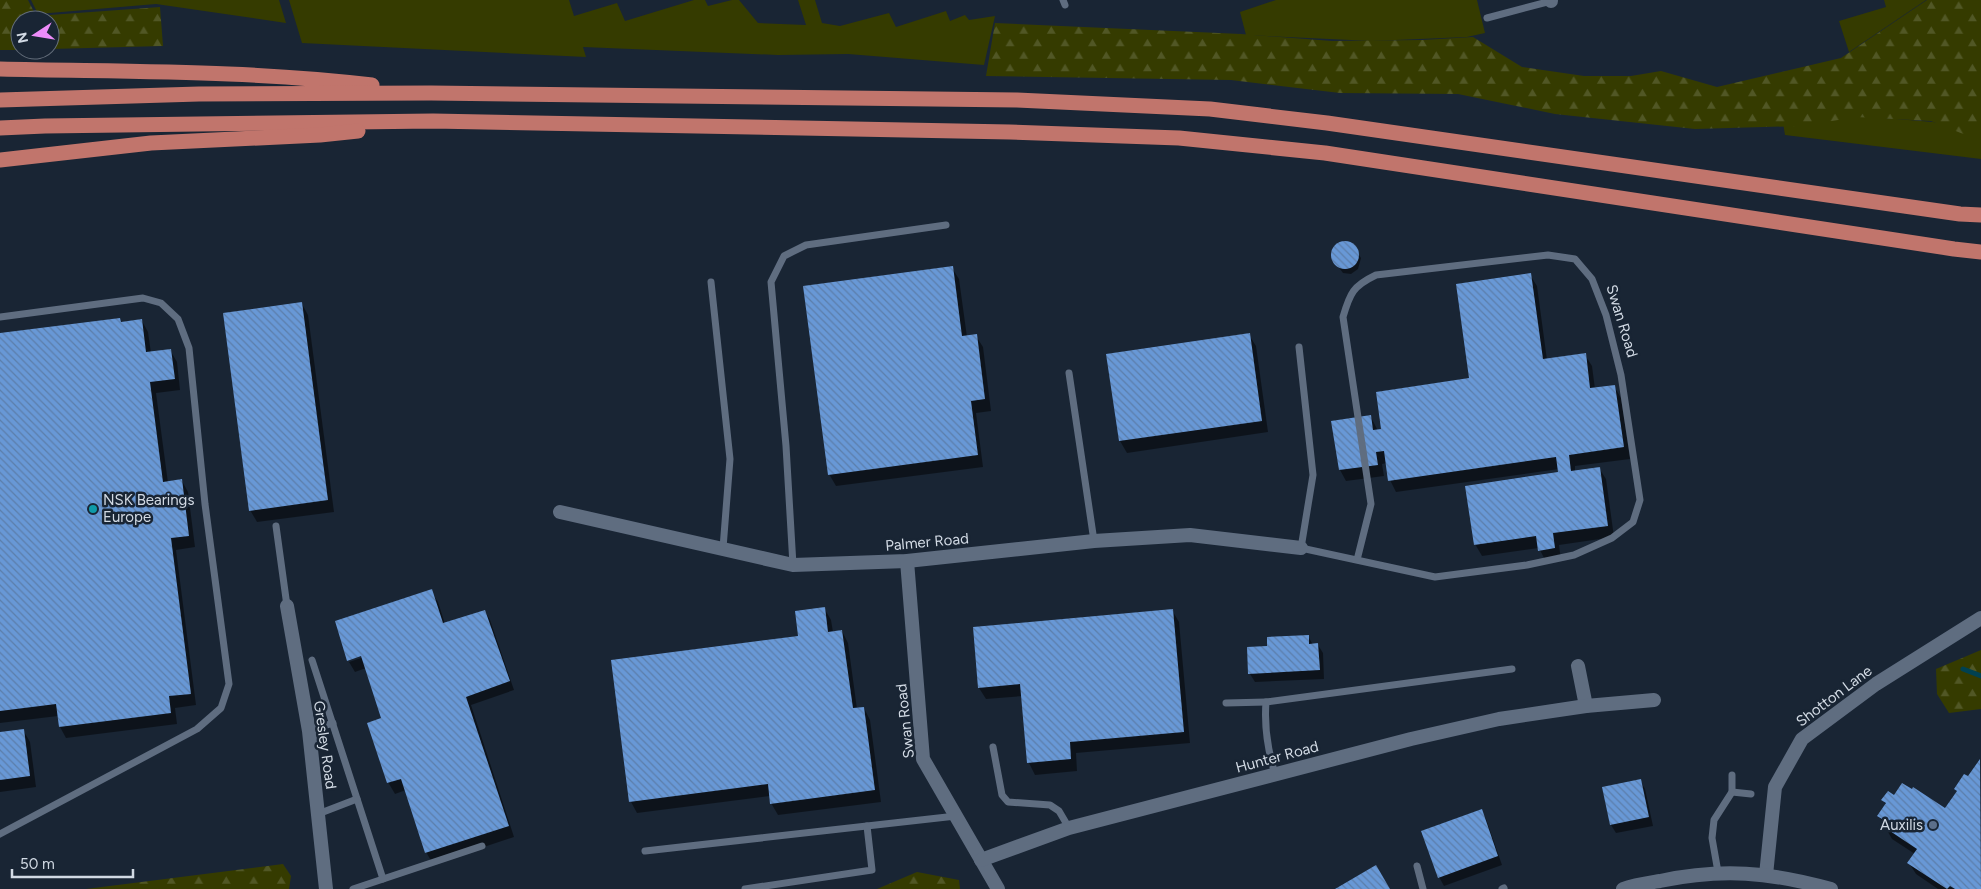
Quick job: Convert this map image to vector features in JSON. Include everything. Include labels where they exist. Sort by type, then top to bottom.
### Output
[{"type":"highway","points":[[0,69],[318,78],[431,93]]},
{"type":"highway","points":[[0,100],[189,94],[431,93],[1017,100],[1210,109],[1327,122],[1981,216]]},
{"type":"highway","points":[[0,160],[150,143],[320,135],[434,121]]},
{"type":"highway","points":[[0,128],[434,121],[1010,132],[1179,138],[1325,153],[1981,252]]},
{"type":"street","name":"Palmer Road","points":[[560,512],[793,565],[907,561],[1094,540],[1190,535],[1301,548]]},
{"type":"street","name":"Swan Road","points":[[907,561],[923,759],[998,889]]},
{"type":"street","name":"Gresley Road","points":[[287,606],[309,731],[326,889]]},
{"type":"street","name":"Shotton Lane","points":[[1766,875],[1775,787],[1802,739],[1876,684],[1981,618]]},
{"type":"street","points":[[1578,666],[1586,706]]},
{"type":"street","name":"Hunter Road","points":[[981,860],[1069,828],[1411,739],[1482,723],[1586,706],[1654,700]]},
{"type":"street","points":[[1623,889],[1681,876],[1718,872],[1742,872],[1808,882],[1831,889]]},
{"type":"lane","points":[[1487,18],[1550,0]]},
{"type":"lane","points":[[793,565],[786,446],[771,282],[784,256],[806,245],[946,225]]},
{"type":"lane","name":"Swan Road","points":[[1301,548],[1435,577],[1527,565],[1574,555],[1612,538],[1633,522],[1640,500],[1621,375],[1606,316],[1592,279],[1575,259],[1548,255],[1539,256],[1376,275],[1359,283],[1348,300],[1343,317],[1371,504],[1357,560]]},
{"type":"lane","points":[[710,282],[730,459],[723,548]]},
{"type":"lane","points":[[0,317],[143,298],[161,302],[178,319],[188,348],[205,504],[229,684],[221,708],[197,728],[0,834]]},
{"type":"lane","points":[[1299,348],[1313,475],[1301,548]]},
{"type":"lane","points":[[1069,373],[1094,540]]},
{"type":"lane","points":[[276,526],[287,606]]},
{"type":"lane","points":[[312,660],[383,879]]},
{"type":"lane","points":[[1226,703],[1266,702],[1512,669]]},
{"type":"lane","points":[[1266,702],[1264,718],[1274,774]]},
{"type":"lane","points":[[309,731],[333,723]]},
{"type":"lane","points":[[993,747],[1002,794],[1008,802],[1050,806],[1059,811],[1069,828]]},
{"type":"lane","points":[[1718,872],[1712,838],[1714,820],[1732,792],[1732,775]]},
{"type":"lane","points":[[1732,792],[1752,794]]},
{"type":"lane","points":[[318,814],[357,798]]},
{"type":"lane","points":[[645,851],[956,816]]},
{"type":"lane","points":[[744,889],[872,870],[867,826]]},
{"type":"lane","points":[[353,889],[482,846]]},
{"type":"lane","points":[[1417,866],[1423,889]]},
{"type":"green space","points":[[0,0],[28,0],[33,10],[10,10],[10,50],[0,50]]},
{"type":"green space","points":[[31,0],[279,0],[286,23],[156,4],[60,12],[60,10],[36,10]]},
{"type":"green space","points":[[289,0],[569,0],[574,16],[617,3],[625,21],[694,0],[705,0],[708,6],[739,0],[758,23],[806,25],[798,0],[815,0],[822,23],[840,26],[889,13],[896,27],[946,11],[950,21],[965,15],[969,20],[995,16],[984,65],[848,54],[778,55],[583,47],[586,57],[302,43]]},
{"type":"green space","points":[[1276,0],[1477,0],[1485,33],[1467,37],[1372,41],[1246,35],[1240,12]]},
{"type":"green space","points":[[1884,0],[1926,0],[1849,52],[1839,21],[1886,7]]},
{"type":"green space","points":[[1927,0],[1981,0],[1981,132],[1973,138],[1931,121],[1856,117],[1802,126],[1695,129],[1555,114],[1458,94],[1340,93],[1231,80],[986,76],[995,23],[1241,34],[1332,41],[1422,40],[1473,37],[1522,67],[1584,76],[1631,76],[1661,71],[1717,87],[1841,58]]},
{"type":"green space","points":[[160,7],[163,46],[60,49],[60,14]]},
{"type":"green space","points":[[1860,116],[1933,122],[1981,132],[1981,159],[1785,135],[1783,123]]},
{"type":"green space","points":[[1981,650],[1981,709],[1949,713],[1937,694],[1936,669]]},
{"type":"green space","points":[[283,864],[291,876],[289,889],[86,889]]},
{"type":"green space","points":[[917,872],[959,880],[960,889],[877,889]]},
{"type":"building","points":[[1345,241],[1355,245],[1359,255],[1355,265],[1345,269],[1335,265],[1331,255],[1335,245]]},
{"type":"building","points":[[953,266],[962,336],[977,334],[985,399],[971,401],[978,455],[828,475],[803,286]]},
{"type":"building","points":[[1531,273],[1543,359],[1586,353],[1590,388],[1615,385],[1624,447],[1569,455],[1571,471],[1600,467],[1608,526],[1553,533],[1555,548],[1538,551],[1536,536],[1474,545],[1465,486],[1558,472],[1556,457],[1388,481],[1384,451],[1376,452],[1378,465],[1339,470],[1331,421],[1371,415],[1373,430],[1381,429],[1376,392],[1469,378],[1456,284]]},
{"type":"building","points":[[302,302],[328,500],[249,511],[223,313]]},
{"type":"building","name":"NSK Bearings Europe","points":[[120,318],[121,322],[142,319],[146,352],[171,349],[175,379],[150,382],[163,482],[182,479],[189,536],[171,538],[191,694],[169,696],[171,713],[59,727],[56,704],[0,711],[0,333]]},
{"type":"building","points":[[1250,333],[1262,421],[1119,441],[1106,354]]},
{"type":"building","points":[[432,589],[443,623],[485,610],[510,681],[466,697],[509,826],[425,853],[401,779],[387,783],[367,723],[381,718],[361,656],[347,661],[335,621]]},
{"type":"building","points":[[825,607],[828,632],[842,630],[853,708],[864,707],[875,790],[770,804],[768,784],[629,802],[611,660],[798,636],[795,611]]},
{"type":"building","points":[[1173,609],[1184,732],[1070,742],[1071,759],[1027,763],[1020,684],[978,688],[973,627]]},
{"type":"building","points":[[1309,635],[1309,644],[1318,643],[1320,670],[1248,674],[1247,647],[1267,646],[1267,637]]},
{"type":"building","points":[[24,729],[30,776],[0,780],[0,732]]},
{"type":"building","name":"Auxilis","points":[[1980,759],[1981,889],[1955,889],[1950,886],[1947,889],[1907,863],[1917,849],[1884,827],[1887,822],[1877,816],[1886,803],[1881,800],[1888,791],[1894,795],[1902,783],[1912,789],[1913,787],[1945,808],[1957,791],[1954,789],[1964,774],[1968,776]]},
{"type":"building","points":[[1641,779],[1649,817],[1610,825],[1602,787]]},
{"type":"building","points":[[1482,809],[1498,856],[1438,878],[1421,831]]},
{"type":"building","points":[[1376,865],[1390,889],[1335,889]]},
{"type":"waterway","points":[[1963,669],[1981,676]]},
{"type":"place","name":"NSK Bearings Europe","points":[[93,509]]},
{"type":"place","name":"Auxilis","points":[[1933,825]]}]
